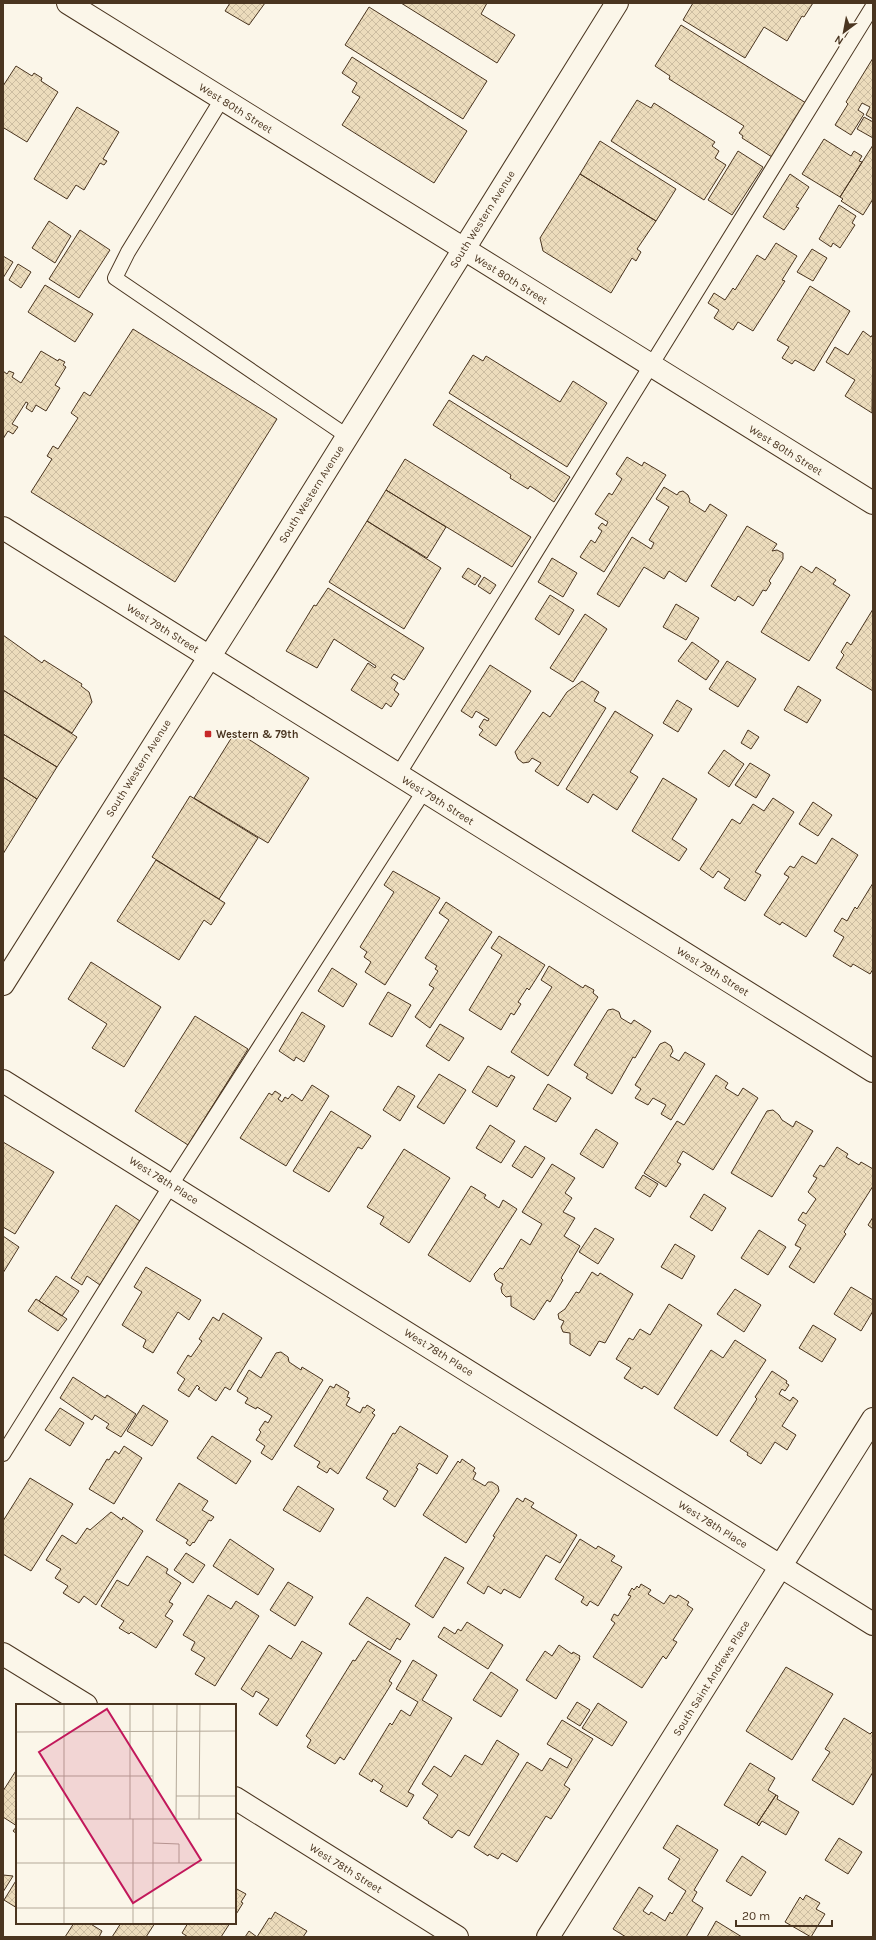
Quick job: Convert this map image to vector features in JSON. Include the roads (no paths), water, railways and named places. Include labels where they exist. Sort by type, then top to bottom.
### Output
[{"type":"street","name":"West 80th Street","points":[[68,3],[873,503]]},
{"type":"street","name":"South Western Avenue","points":[[3,984],[617,3]]},
{"type":"street","name":"West 79th Street","points":[[3,528],[873,1071]]},
{"type":"street","name":"West 78th Place","points":[[3,1081],[873,1624]]},
{"type":"street","name":"South Saint Andrews Place","points":[[548,1937],[873,1419]]},
{"type":"street","points":[[3,1654],[84,1704]]},
{"type":"street","name":"West 78th Street","points":[[236,1799],[457,1937]]},
{"type":"lane","points":[[398,775],[873,6]]},
{"type":"lane","points":[[222,99],[128,252],[115,278],[347,436]]},
{"type":"lane","points":[[3,1454],[171,1185],[424,791]]},
{"type":"place","name":"Western & 79th","points":[[208,734]]}]
